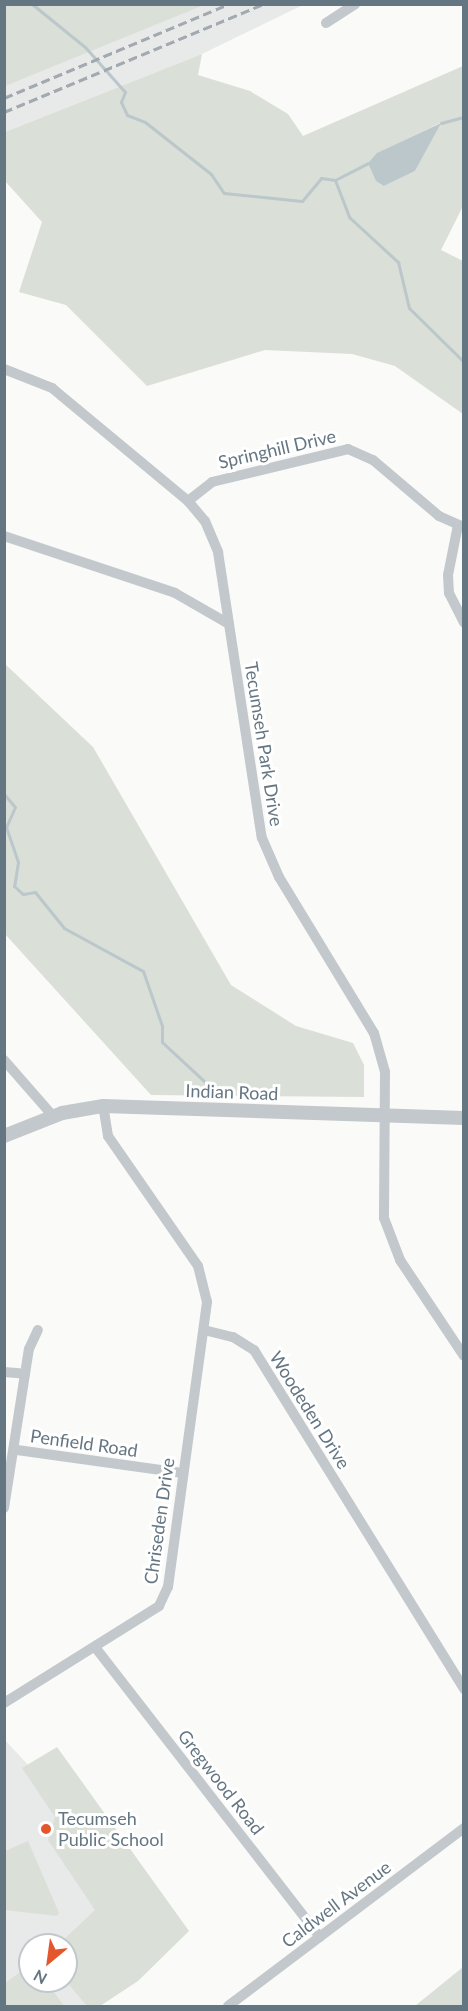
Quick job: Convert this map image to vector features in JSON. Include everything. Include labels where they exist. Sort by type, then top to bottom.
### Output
[{"type":"street","points":[[326,23],[355,4]]},
{"type":"street","name":"Tecumseh Park Drive","points":[[4,369],[52,388],[188,501],[218,552],[262,838],[279,877],[374,1033],[383,1062],[386,1116],[384,1218],[400,1260],[464,1356]]},
{"type":"street","name":"Springhill Drive","points":[[188,501],[212,482],[348,449],[372,460],[400,486],[461,526]]},
{"type":"street","points":[[461,526],[448,575],[449,594],[464,622]]},
{"type":"street","points":[[4,536],[175,593],[230,624]]},
{"type":"street","points":[[4,1060],[53,1116]]},
{"type":"street","points":[[103,1106],[108,1136],[198,1266],[207,1302],[204,1330]]},
{"type":"street","name":"Indian Road","points":[[4,1136],[53,1116],[103,1106],[464,1118]]},
{"type":"street","points":[[4,1508],[16,1450],[24,1374],[38,1330]]},
{"type":"street","name":"Chriseden Drive","points":[[4,1703],[95,1647],[165,1598],[204,1330]]},
{"type":"street","name":"Woodeden Drive","points":[[204,1330],[233,1337],[254,1350],[464,1689]]},
{"type":"street","points":[[4,1372],[24,1374]]},
{"type":"street","name":"Penfield Road","points":[[16,1450],[182,1473]]},
{"type":"street","name":"Gregwood Road","points":[[95,1647],[320,1937]]},
{"type":"street","name":"Caldwell Avenue","points":[[228,2007],[464,1828]]},
{"type":"shaded area","points":[[5,4],[204,4],[204,5],[5,86]]},
{"type":"shaded area","points":[[147,5],[303,5],[202,54],[5,132],[5,77]]},
{"type":"shaded area","points":[[202,54],[198,75],[250,91],[288,114],[303,136],[463,66],[463,206],[441,250],[463,261],[463,414],[395,366],[352,354],[265,350],[147,386],[66,305],[19,292],[42,222],[5,181],[5,132]],"holes":[[[440,123],[415,171],[384,186],[368,163],[378,153]]]},
{"type":"shaded area","points":[[441,123],[415,171],[384,186],[376,181],[368,163],[377,153]]},
{"type":"shaded area","points":[[5,664],[93,747],[231,985],[296,1026],[353,1043],[364,1065],[364,1097],[151,1095],[5,934]]},
{"type":"shaded area","name":"Tecumseh Public School","points":[[4,1739],[172,1920],[96,2006],[5,2006]]},
{"type":"shaded area","points":[[57,1747],[189,1931],[138,1981],[100,2006],[87,2006],[76,1993],[78,1993],[78,1933],[71,1933],[95,1910],[48,1840],[55,1817],[22,1768]]},
{"type":"shaded area","points":[[28,1841],[59,1913],[57,1916],[5,1910],[5,1851]]},
{"type":"shaded area","points":[[463,1967],[463,2006],[415,2006]]},
{"type":"shaded area","points":[[18,1974],[18,1993],[55,1993],[64,2006],[5,2006],[5,1983]]},
{"type":"waterway","points":[[32,4],[85,47],[125,92],[121,102],[127,115],[145,122],[211,174],[224,193],[302,201],[321,178],[335,180],[349,217],[398,262],[409,308],[464,362]]},
{"type":"waterway","points":[[441,123],[464,117]]},
{"type":"waterway","points":[[335,180],[368,163]]},
{"type":"waterway","points":[[4,794],[15,807],[6,827],[18,862],[14,886],[23,894],[35,892],[64,928],[143,971],[162,1026],[162,1042],[205,1082]]},
{"type":"railway","points":[[4,98],[229,4]]},
{"type":"railway","points":[[4,112],[263,4]]},
{"type":"place","name":"Tecumseh Public School","points":[[46,1829]]}]
